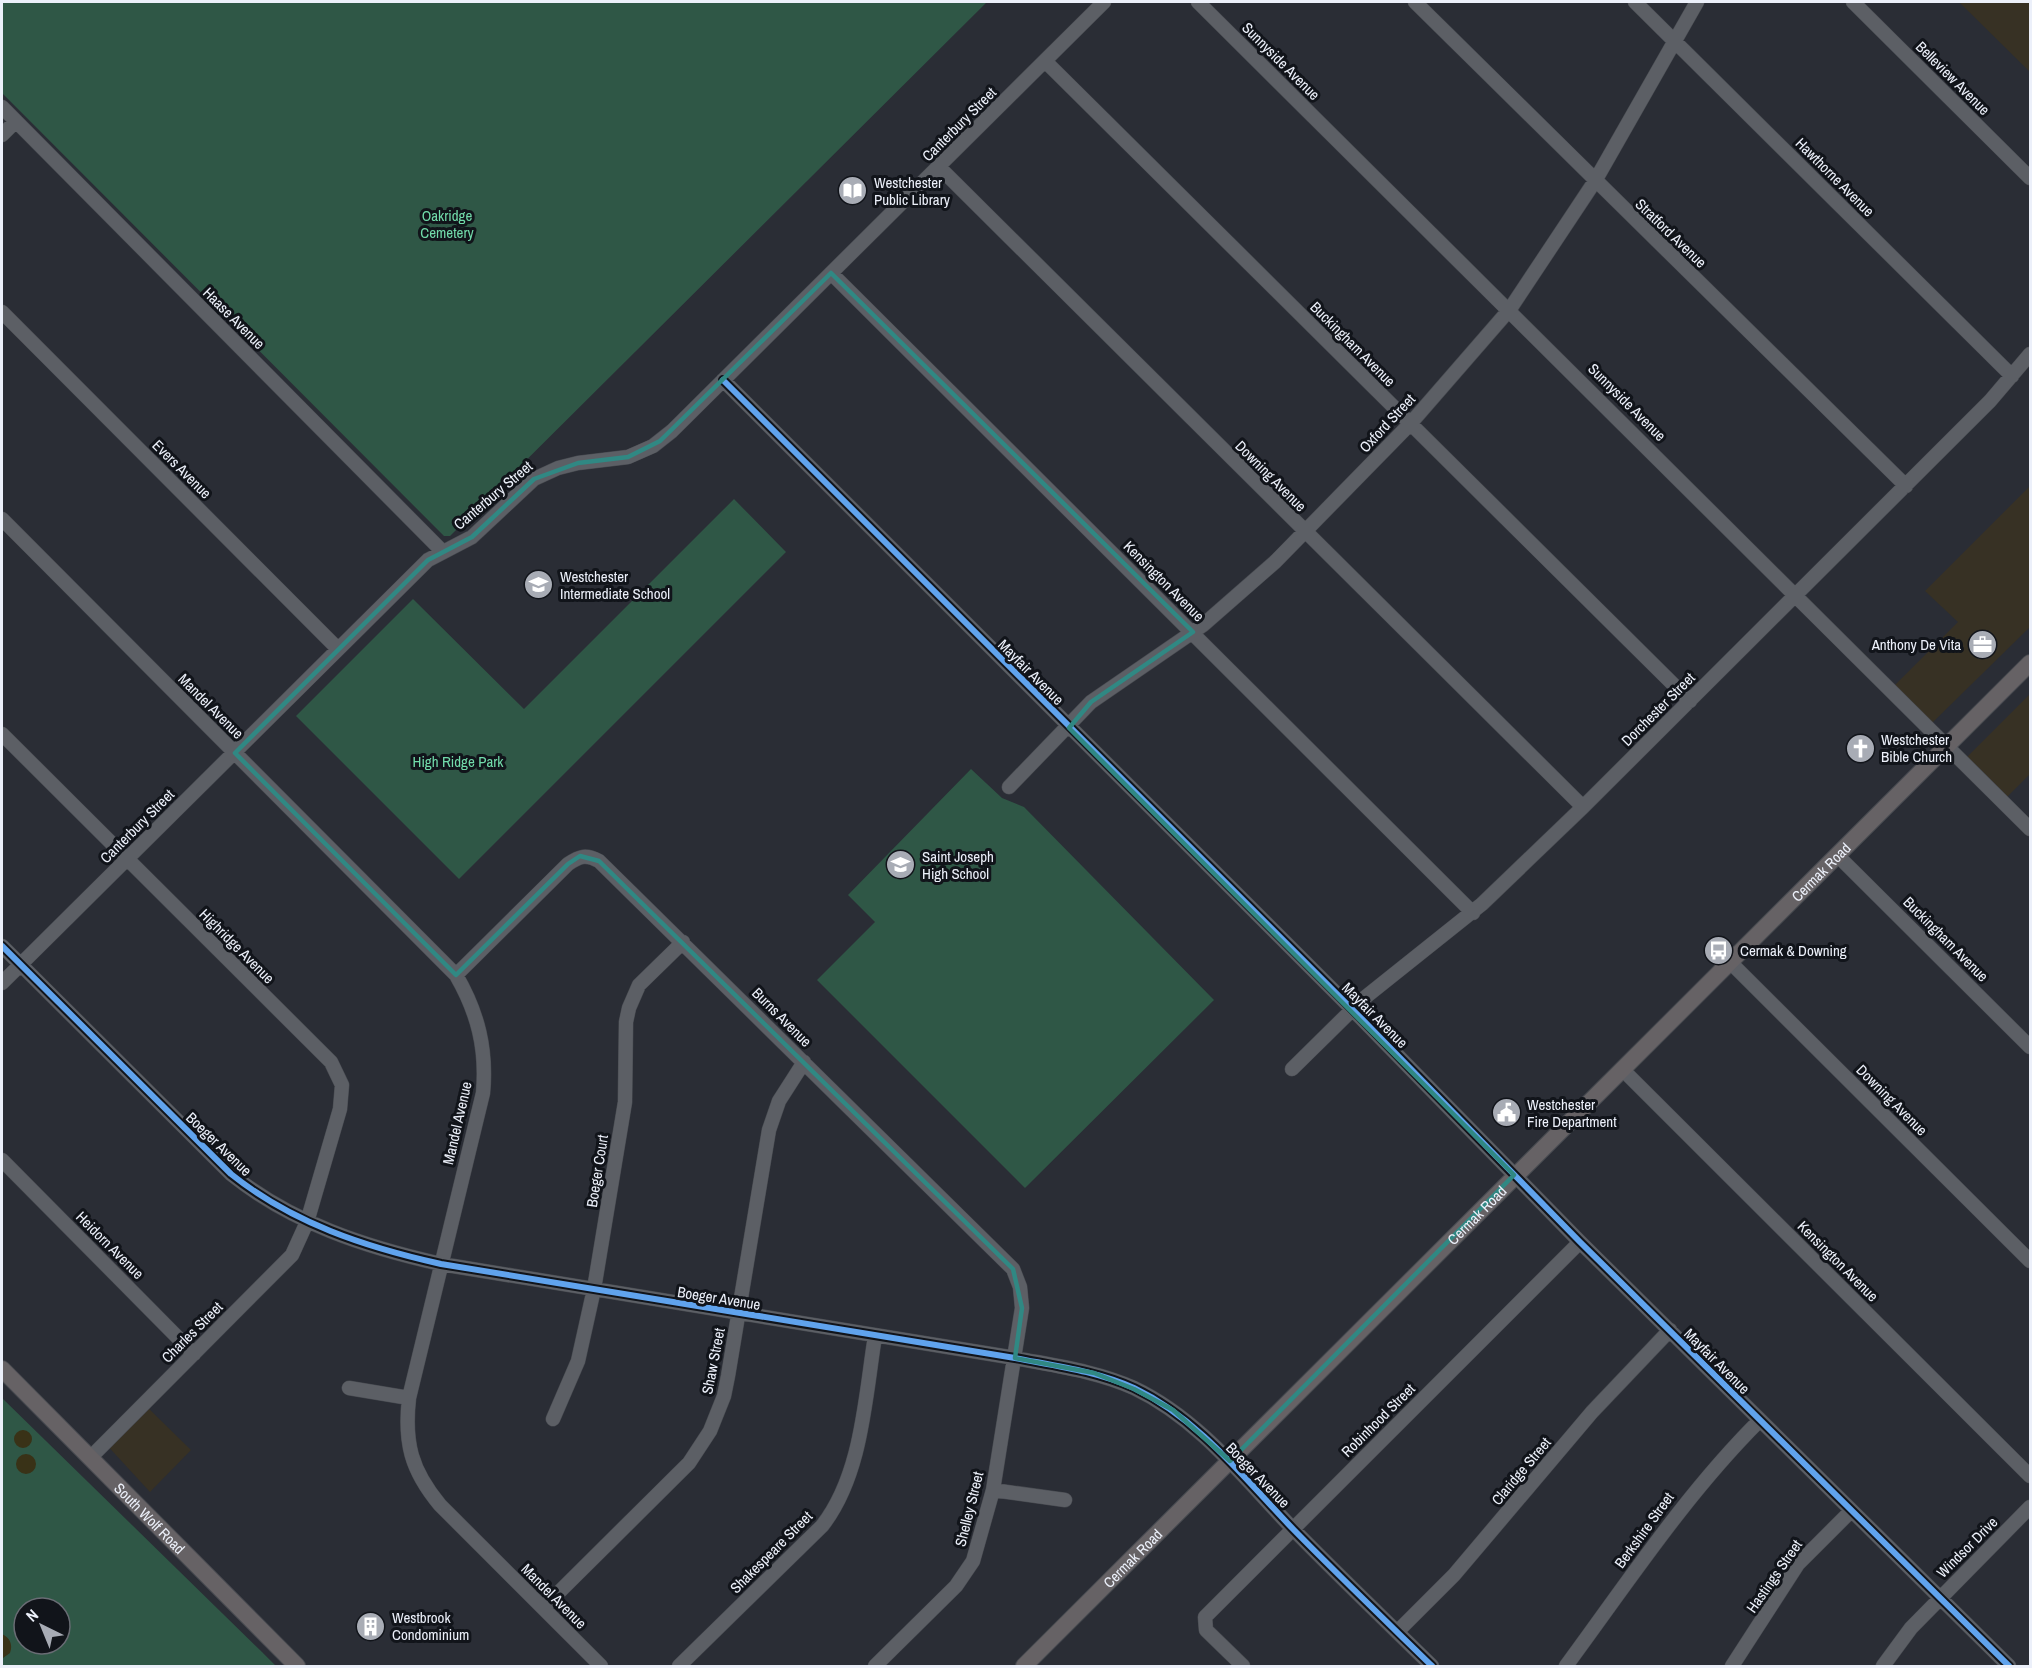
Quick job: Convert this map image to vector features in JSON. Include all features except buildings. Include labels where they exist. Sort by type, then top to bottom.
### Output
[{"type":"main road","name":"Cermak Road","points":[[1024,1666],[1514,1174],[2031,663]]},
{"type":"main road","name":"South Wolf Road","points":[[2,1370],[297,1666]]},
{"type":"street","name":"Canterbury Street","points":[[2,983],[428,560],[472,537],[525,486],[548,472],[578,463],[618,460],[653,446],[672,431],[1104,2]]},
{"type":"street","name":"Sunnyside Avenue","points":[[1198,2],[1510,309],[2031,829]]},
{"type":"street","name":"Stratford Avenue","points":[[1415,2],[1594,181],[1906,486]]},
{"type":"street","name":"Hawthorne Avenue","points":[[1635,2],[2012,376]]},
{"type":"street","name":"Oxford Street","points":[[1009,787],[1069,728],[1091,702],[1193,632],[1243,591],[1305,533],[1410,423],[1510,309],[1594,181],[1697,2]]},
{"type":"street","name":"Belleview Avenue","points":[[1853,2],[2031,178]]},
{"type":"street","name":"Buckingham Avenue","points":[[1045,61],[1690,701]]},
{"type":"street","name":"Haase Avenue","points":[[2,107],[443,552]]},
{"type":"street","points":[[2,135],[16,121]]},
{"type":"street","name":"Downing Avenue","points":[[939,167],[1582,807]]},
{"type":"street","name":"Kensington Avenue","points":[[831,273],[1473,913]]},
{"type":"street","name":"Evers Avenue","points":[[2,312],[338,649]]},
{"type":"street","name":"Dorchester Street","points":[[1292,1069],[1353,1009],[1473,913],[1906,486],[2031,354]]},
{"type":"street","name":"Mayfair Avenue","points":[[723,380],[1069,728],[1353,1009],[1580,1242],[2009,1666]]},
{"type":"street","name":"Mandel Avenue","points":[[2,519],[456,975],[478,1022],[485,1072],[483,1093],[409,1398],[407,1441],[412,1460],[429,1492],[601,1666]]},
{"type":"street","name":"Highridge Avenue","points":[[2,734],[331,1062],[339,1075],[343,1095],[307,1222]]},
{"type":"street","name":"Buckingham Avenue","points":[[1838,855],[2031,1047]]},
{"type":"street","name":"Burns Avenue","points":[[456,975],[568,864],[580,856],[589,856],[599,861],[1013,1269],[1020,1287],[1022,1308],[1015,1358]]},
{"type":"street","name":"Boeger Court","points":[[553,1419],[578,1361],[594,1289],[626,1102],[626,1022],[629,1008],[639,986],[683,942]]},
{"type":"street","name":"Boeger Avenue","points":[[2,946],[231,1174],[273,1204],[307,1222],[378,1250],[441,1264],[1015,1358],[1094,1373],[1134,1389],[1173,1410],[1230,1461],[1293,1529],[1432,1666]]},
{"type":"street","name":"Downing Avenue","points":[[1730,962],[2031,1261]]},
{"type":"street","name":"Shaw Street","points":[[543,1608],[674,1479],[700,1449],[724,1396],[769,1130],[779,1101],[804,1062]]},
{"type":"street","name":"Kensington Avenue","points":[[1622,1069],[2031,1476]]},
{"type":"street","name":"Heidorn Avenue","points":[[2,1160],[194,1354]]},
{"type":"street","name":"Charles Street","points":[[90,1458],[292,1255],[307,1222]]},
{"type":"street","name":"Robinhood Street","points":[[1243,1666],[1206,1630],[1204,1624],[1211,1611],[1580,1242]]},
{"type":"street","name":"Claridge Street","points":[[1397,1632],[1454,1575],[1592,1412],[1670,1330]]},
{"type":"street","name":"Shakespeare Street","points":[[679,1666],[822,1526],[833,1511],[850,1475],[875,1336]]},
{"type":"street","name":"Shelley Street","points":[[875,1666],[964,1575],[982,1535],[993,1490],[1015,1358]]},
{"type":"street","points":[[349,1388],[409,1398]]},
{"type":"street","name":"Berkshire Street","points":[[1566,1666],[1685,1502],[1714,1467],[1759,1420]]},
{"type":"street","points":[[993,1490],[1065,1500]]},
{"type":"street","name":"Windsor Drive","points":[[1882,1666],[1904,1635],[2031,1507]]},
{"type":"street","name":"Hastings Street","points":[[1732,1666],[1798,1564],[1851,1511]]},
{"type":"highlighted area","points":[[831,273],[1193,632],[1091,702],[1069,728],[1514,1175],[1230,1461],[1173,1410],[1134,1389],[1094,1373],[1015,1358],[1022,1308],[1013,1269],[599,861],[580,856],[568,864],[456,975],[235,753],[428,560],[472,537],[534,479],[578,463],[628,457],[660,441]]},
{"type":"shaded area","points":[[1959,2],[2030,2],[2030,72]]},
{"type":"shaded area","points":[[2030,486],[2030,627],[1931,724],[1893,687],[1958,622],[1925,591]]},
{"type":"shaded area","points":[[2030,694],[2030,774],[2004,800],[1964,760]]},
{"type":"shaded area","points":[[143,1403],[191,1450],[150,1492],[104,1442]]},
{"type":"green space","name":"Oakridge Cemetery","points":[[2,2],[987,2],[450,536],[444,536],[2,93]]},
{"type":"green space","name":"High Ridge Park","points":[[734,499],[786,552],[459,879],[296,716],[413,599],[524,709]]},
{"type":"green space","points":[[971,769],[1002,798],[1024,807],[1214,1000],[1025,1188],[817,980],[875,922],[848,895]]},
{"type":"green space","points":[[2,1398],[276,1666],[2,1666]]},
{"type":"sand","points":[[23,1430],[29,1433],[32,1439],[29,1445],[23,1448],[17,1445],[14,1439],[17,1433]]},
{"type":"sand","points":[[22,1454],[30,1454],[36,1460],[36,1468],[30,1474],[22,1474],[16,1468],[16,1460]]},
{"type":"sand","points":[[2,1634],[9,1639],[11,1644],[10,1653],[3,1658]]},
{"type":"cycle path","points":[[723,380],[1360,1017],[1580,1242],[2009,1666]]},
{"type":"cycle path","points":[[2,946],[231,1174],[279,1206],[330,1231],[385,1250],[441,1264],[1015,1358],[1090,1373],[1134,1388],[1179,1416],[1220,1451],[1310,1546],[1432,1666]]},
{"type":"place","name":"Westchester Public Library","points":[[853,191]]},
{"type":"place","name":"Westchester Intermediate School","points":[[539,585]]},
{"type":"place","name":"Anthony De Vita","points":[[1982,644]]},
{"type":"place","name":"Westchester Bible Church","points":[[1860,748]]},
{"type":"place","name":"Saint Joseph High School","points":[[901,865]]},
{"type":"place","name":"Cermak & Downing","points":[[1719,950]]},
{"type":"place","name":"Westchester Fire Department","points":[[1506,1113]]},
{"type":"place","name":"Westbrook Condominium","points":[[371,1626]]}]
